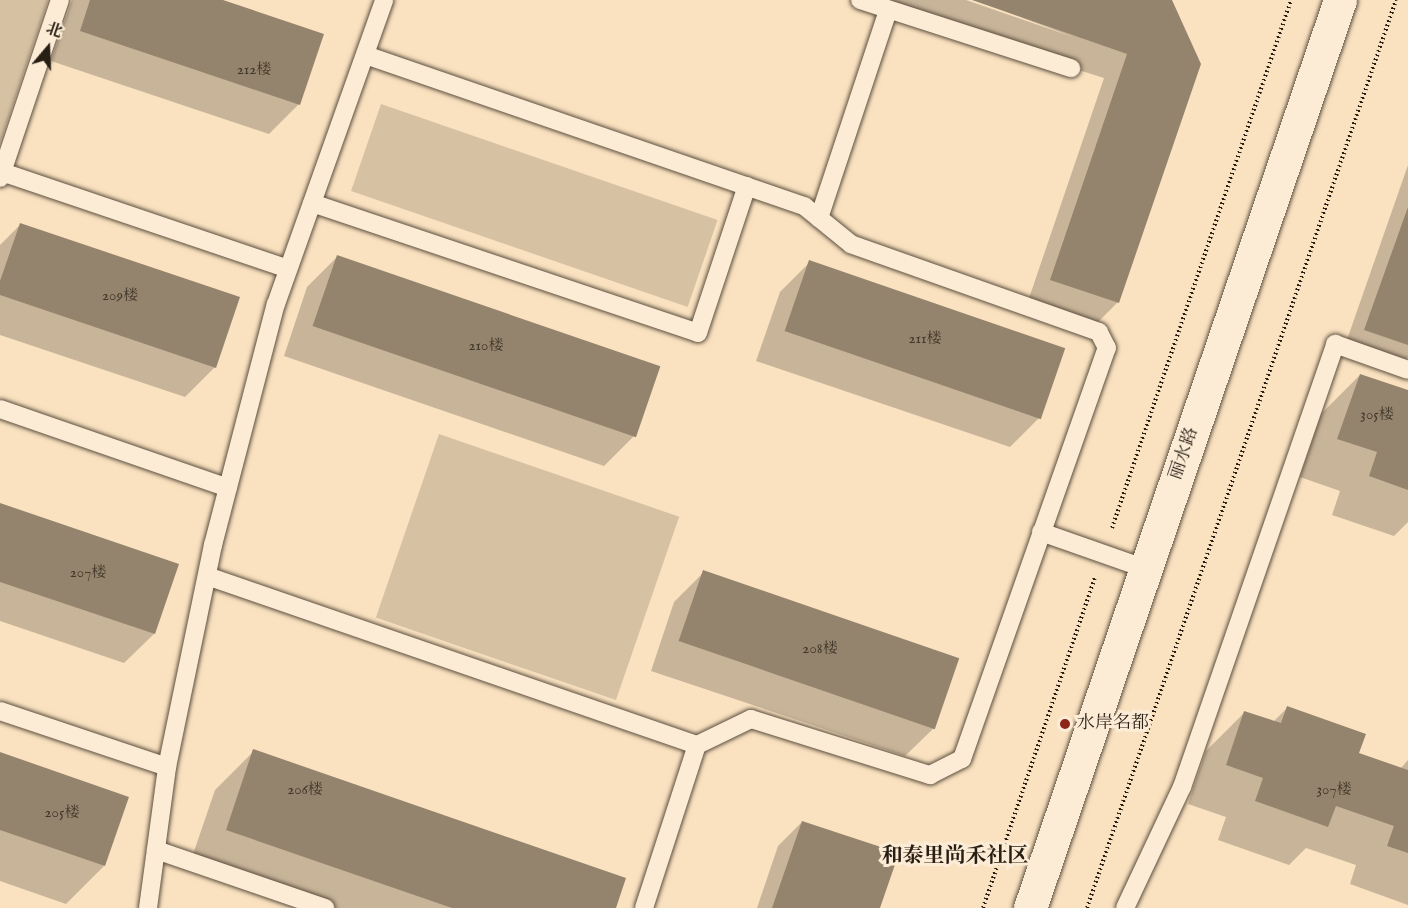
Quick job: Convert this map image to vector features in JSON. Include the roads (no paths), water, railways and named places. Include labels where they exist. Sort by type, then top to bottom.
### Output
[{"type":"street","name":"丽水路","points":[[1030,908],[1340,0]]},
{"type":"lane","points":[[60,0],[1,175],[288,269]]},
{"type":"lane","points":[[148,908],[166,766],[228,488],[288,269],[384,0]]},
{"type":"lane","points":[[860,0],[1071,68]]},
{"type":"lane","points":[[819,218],[888,10]]},
{"type":"lane","points":[[365,54],[804,206],[850,244],[1099,332],[1107,348],[962,759],[930,775],[751,718],[698,745],[644,908]]},
{"type":"lane","points":[[312,203],[698,333],[747,186]]},
{"type":"lane","points":[[1125,908],[1182,787],[1335,344],[1408,370]]},
{"type":"lane","points":[[0,409],[228,488]]},
{"type":"lane","points":[[1041,532],[1146,569]]},
{"type":"lane","points":[[207,576],[698,745]]},
{"type":"lane","points":[[0,711],[166,766]]},
{"type":"lane","points":[[156,850],[325,908]]},
{"type":"place","name":"水岸名都","points":[[1065,724]]},
{"type":"district","name":"和泰里尚禾社区","points":[[955,857]]}]
